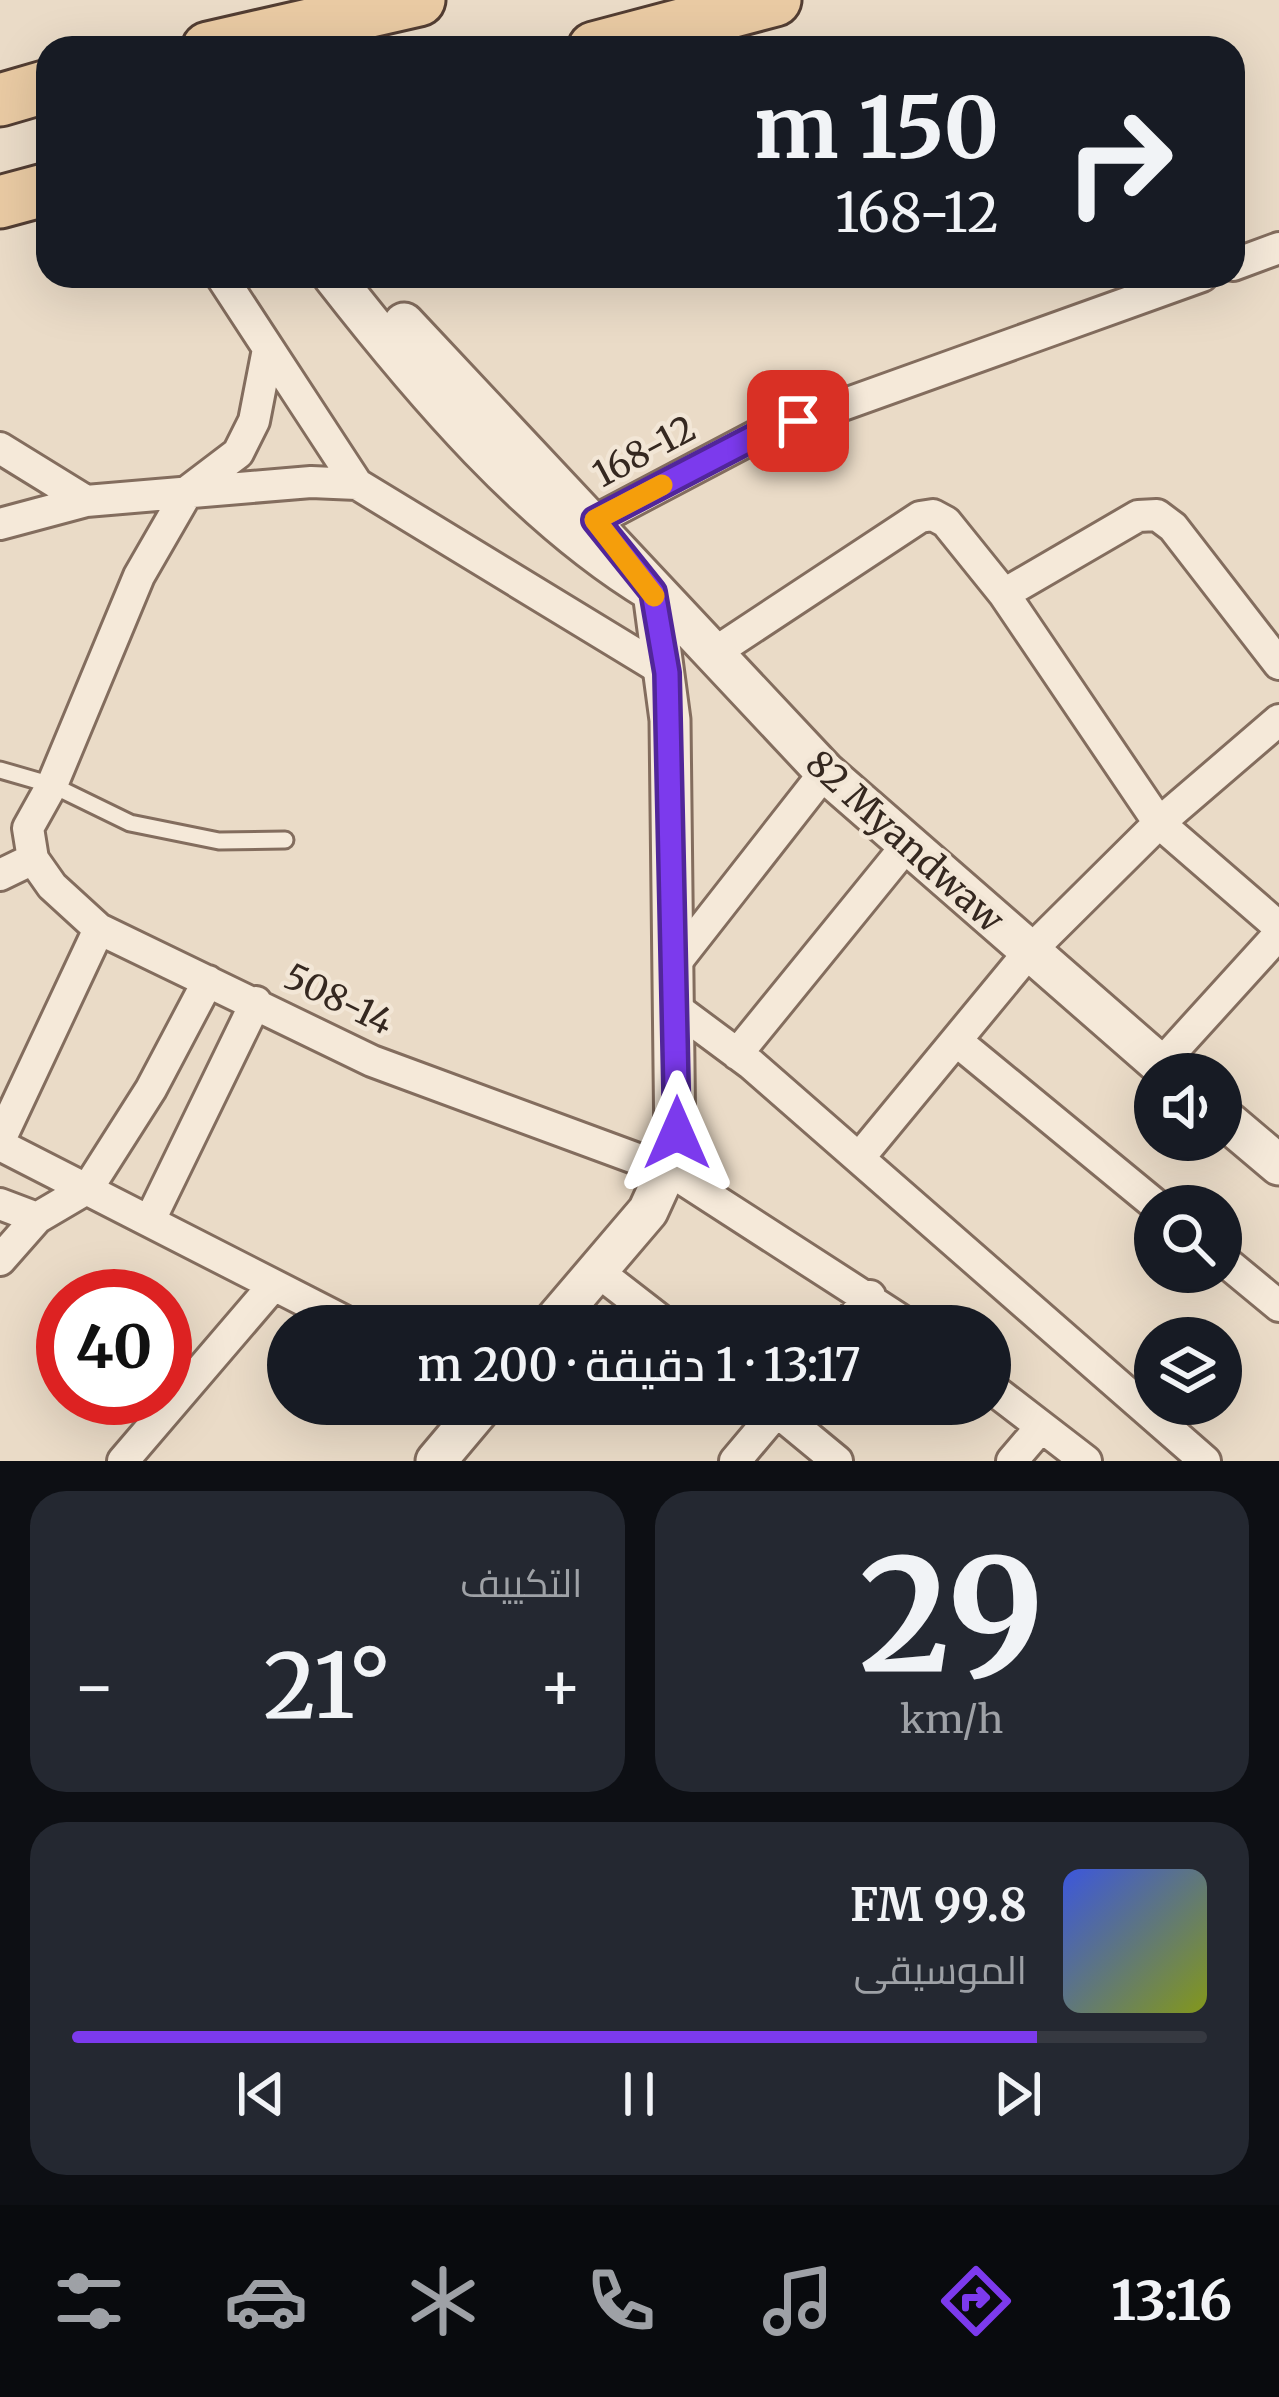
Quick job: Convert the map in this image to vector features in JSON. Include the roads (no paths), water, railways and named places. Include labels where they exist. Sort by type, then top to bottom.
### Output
[{"type":"main road","points":[[247,36],[332,10],[419,0]]},
{"type":"main road","points":[[640,36],[776,0]]},
{"type":"main road","points":[[0,100],[36,90]]},
{"type":"main road","points":[[0,202],[36,192]]},
{"type":"street","points":[[1245,261],[1279,248]]},
{"type":"street","points":[[228,288],[357,484],[667,673]]},
{"type":"street","points":[[343,288],[405,364],[559,524],[653,592]]},
{"type":"street","points":[[375,288],[595,520],[653,592],[667,673],[677,961],[677,1133],[670,1171],[648,1211],[568,1305]]},
{"type":"street","name":"168-12","points":[[595,520],[756,436],[1169,288]]},
{"type":"street","points":[[0,875],[33,860],[28,828],[52,785],[139,576],[188,491],[238,453],[254,421],[268,349]]},
{"type":"street","points":[[0,448],[86,501]]},
{"type":"street","points":[[0,524],[86,501],[311,482],[357,484]]},
{"type":"street","points":[[711,656],[920,517],[933,515],[946,522],[1004,595],[1159,823],[1279,930],[1178,1053]]},
{"type":"street","points":[[1004,595],[1138,516],[1157,515],[1173,527],[1279,664]]},
{"type":"street","name":"82 Myandwaw","points":[[653,592],[825,772],[1146,1053]]},
{"type":"street","points":[[859,1158],[1029,952],[1159,823],[1277,725]]},
{"type":"street","points":[[677,961],[825,772]]},
{"type":"street","points":[[737,1054],[908,844]]},
{"type":"street","name":"508-14","points":[[33,860],[52,886],[99,929],[372,1061],[670,1171],[883,1305]]},
{"type":"street","points":[[99,929],[0,1142],[152,1218],[309,1305]]},
{"type":"street","points":[[0,1260],[37,1218],[88,1188],[151,1090],[208,981]]},
{"type":"street","points":[[152,1218],[256,1002]]},
{"type":"street","points":[[677,1009],[859,1158],[1205,1461]]},
{"type":"street","points":[[958,1042],[1134,1187]]},
{"type":"street","points":[[1242,1134],[1279,1165]]},
{"type":"street","points":[[0,1204],[37,1218]]},
{"type":"street","points":[[597,1271],[641,1305]]},
{"type":"street","points":[[1242,1275],[1279,1306]]},
{"type":"street","points":[[122,1461],[272,1287]]},
{"type":"street","points":[[864,1305],[871,1296]]},
{"type":"street","points":[[1011,1403],[1086,1461]]},
{"type":"street","points":[[436,1461],[466,1425]]},
{"type":"street","points":[[735,1461],[762,1425]]},
{"type":"street","points":[[797,1425],[837,1461]]},
{"type":"street","points":[[1012,1461],[1041,1427]]},
{"type":"lane","points":[[0,770],[52,785],[130,823],[220,841],[285,840]]}]
